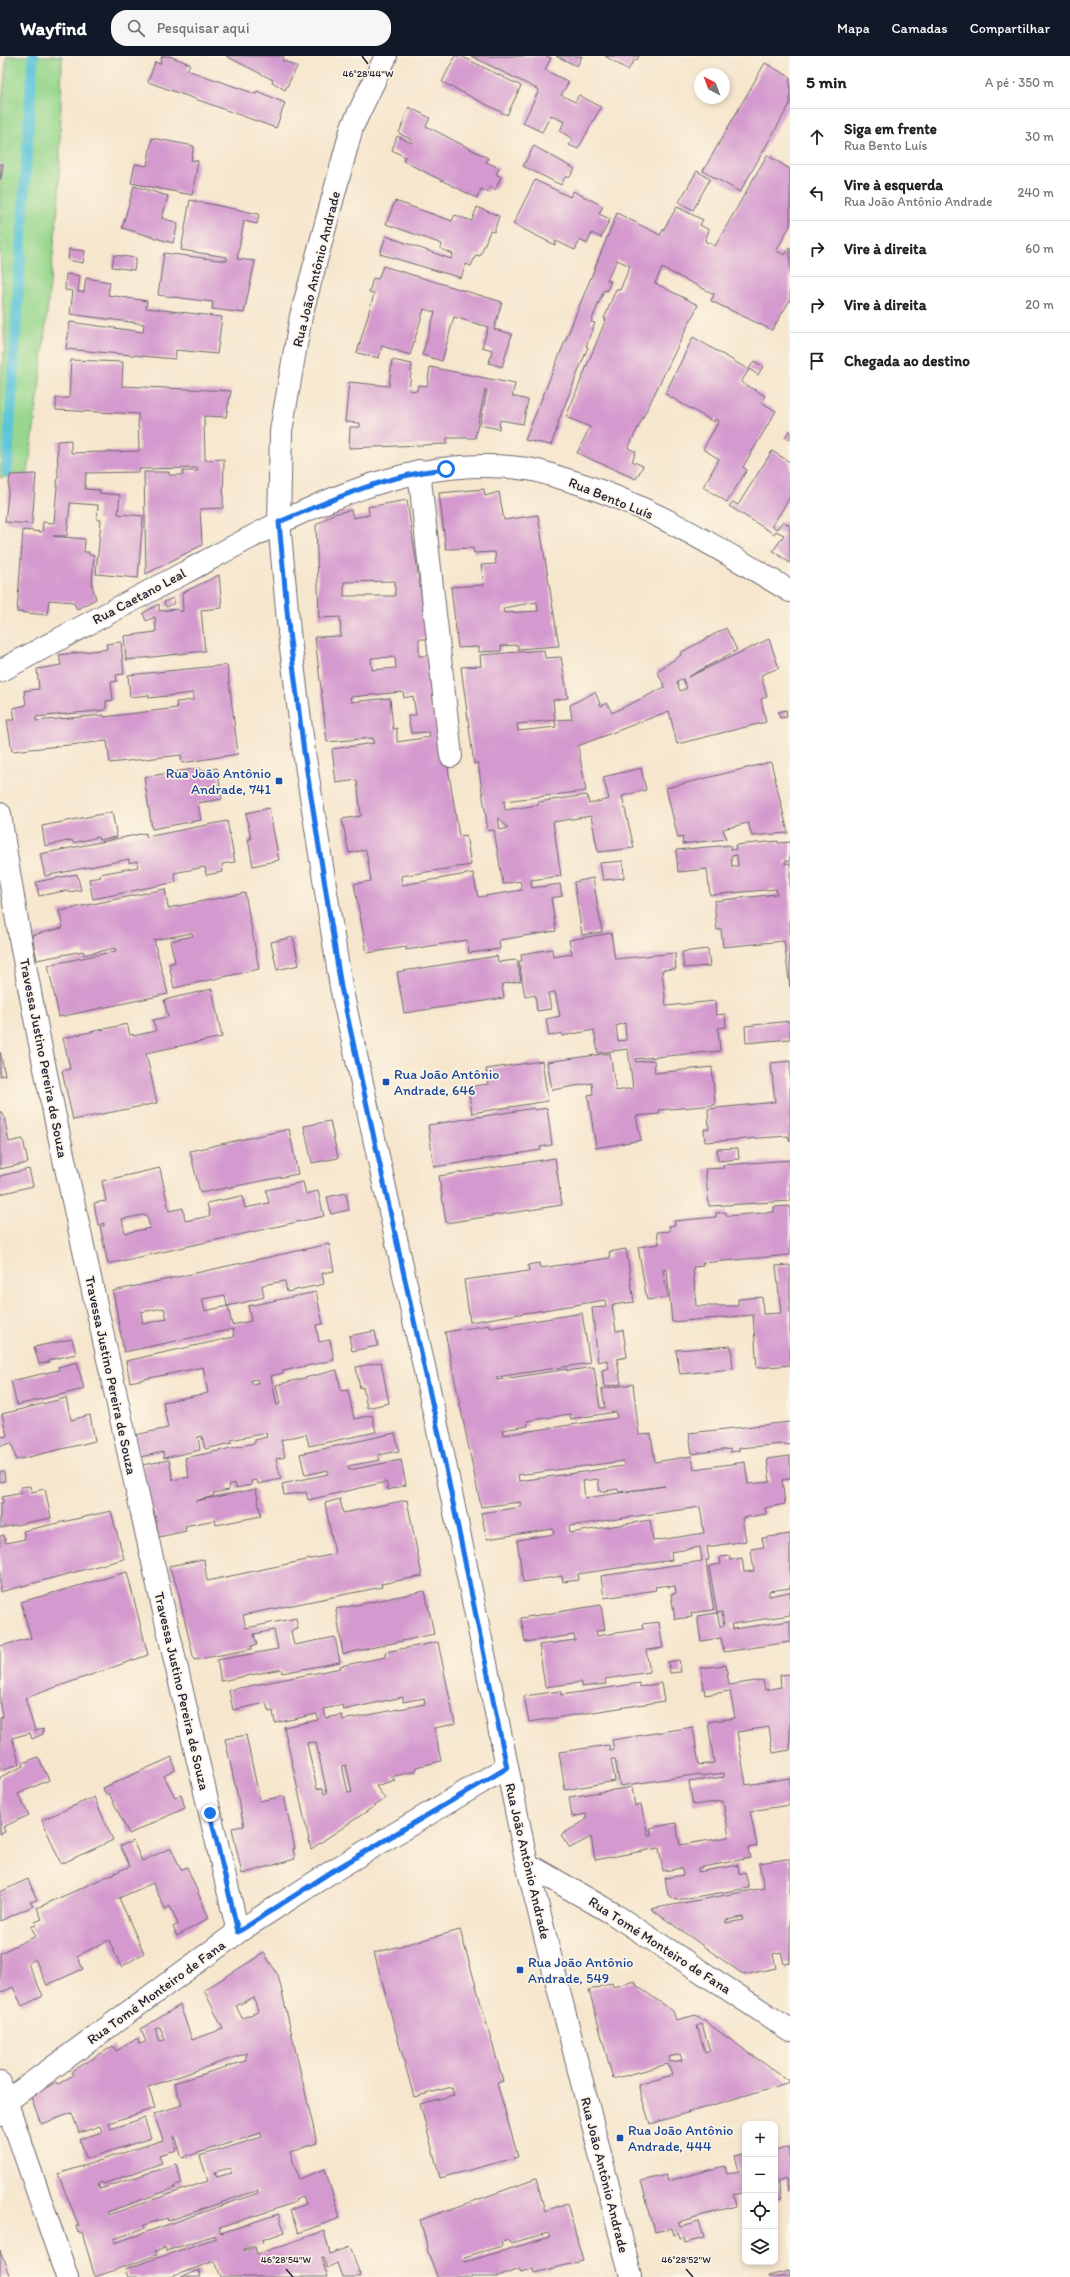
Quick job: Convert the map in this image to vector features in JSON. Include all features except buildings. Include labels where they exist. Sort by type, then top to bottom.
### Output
[{"type":"street","name":"Rua João Antônio Andrade","points":[[386,56],[352,127],[301,316],[281,432],[279,522],[289,632],[304,752],[341,987],[439,1436],[527,1864],[631,2277]]},
{"type":"street","name":"Rua Bento Luís","points":[[279,522],[372,483],[419,471],[472,466],[528,469],[588,486],[648,512],[706,541],[790,591]]},
{"type":"street","points":[[419,471],[451,756]]},
{"type":"street","name":"Rua Caetano Leal","points":[[0,671],[279,522]]},
{"type":"street","name":"Travessa Justino Pereira de Souza","points":[[0,814],[24,962],[60,1140],[182,1693],[238,1932]]},
{"type":"street","name":"Rua Tomé Monteiro de Fana","points":[[2,2099],[238,1932],[331,1872],[507,1768]]},
{"type":"street","name":"Rua Tomé Monteiro de Fana","points":[[527,1864],[618,1917],[790,2030]]},
{"type":"street","points":[[2,2099],[67,2277]]},
{"type":"green space","points":[[7,56],[62,56],[59,197],[39,390],[28,473],[0,478],[0,382],[5,347],[0,250],[0,121]]},
{"type":"waterway","points":[[7,472],[33,56]]},
{"type":"place","name":"Rua João Antônio Andrade, 741","points":[[279,781]]},
{"type":"place","name":"Rua João Antônio Andrade, 646","points":[[386,1082]]},
{"type":"place","name":"Rua João Antônio Andrade, 549","points":[[520,1970]]},
{"type":"place","name":"Rua João Antônio Andrade, 444","points":[[620,2138]]},
{"type":"route","points":[[210,1813],[238,1932],[331,1872],[507,1768],[441,1444],[341,987],[304,752],[289,632],[279,522],[372,483],[419,471],[446,469]]}]
